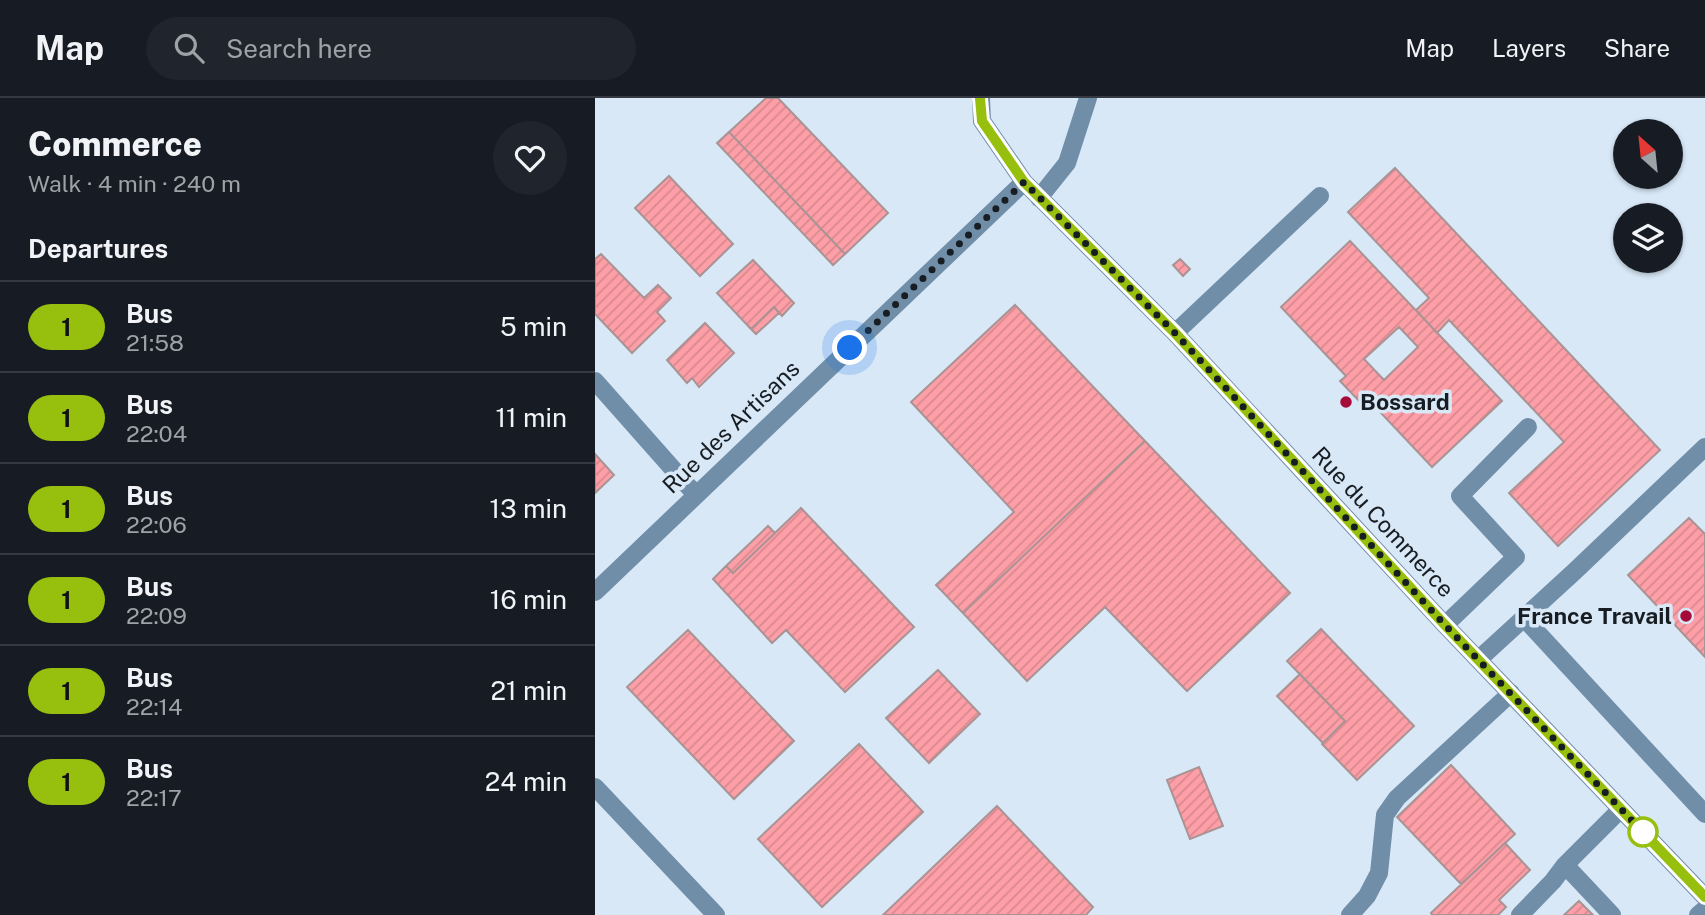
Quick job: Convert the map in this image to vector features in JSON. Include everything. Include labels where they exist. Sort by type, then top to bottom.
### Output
[{"type":"street","name":"Rue du Commerce","points":[[981,98],[982,121],[1024,182],[1175,333],[1445,625],[1705,897]]},
{"type":"street","points":[[1039,198],[1067,163],[1088,98]]},
{"type":"street","name":"Rue des Artisans","points":[[595,592],[1024,182]]},
{"type":"street","points":[[1175,333],[1319,196]]},
{"type":"street","points":[[595,381],[696,495]]},
{"type":"street","points":[[1445,625],[1516,557],[1459,496],[1528,427]]},
{"type":"street","points":[[1479,659],[1705,447]]},
{"type":"street","points":[[1524,618],[1705,814]]},
{"type":"street","points":[[1350,915],[1367,896],[1380,873],[1385,815],[1397,798],[1511,693]]},
{"type":"street","points":[[595,787],[716,915]]},
{"type":"street","points":[[1520,915],[1553,881],[1565,864],[1621,809]]},
{"type":"street","points":[[1565,864],[1612,915]]},
{"type":"street","points":[[1698,915],[1705,909]]},
{"type":"building","points":[[766,98],[778,98],[888,213],[845,254],[729,132]]},
{"type":"building","points":[[729,132],[845,254],[833,265],[717,143]]},
{"type":"building","points":[[1395,168],[1660,450],[1558,546],[1509,493],[1564,442],[1449,320],[1437,333],[1416,310],[1429,298],[1348,212]]},
{"type":"building","points":[[669,176],[733,244],[700,276],[635,208]]},
{"type":"building","points":[[1350,241],[1502,401],[1432,467],[1366,397],[1360,402],[1340,381],[1346,376],[1281,307]],"holes":[[[1399,327],[1418,347],[1384,380],[1364,359]]]},
{"type":"building","points":[[601,254],[644,298],[658,285],[671,298],[657,312],[665,321],[632,353],[595,314],[595,259]]},
{"type":"building","points":[[1180,259],[1190,269],[1183,276],[1173,265]]},
{"type":"building","points":[[753,260],[794,303],[782,316],[774,307],[751,329],[717,293]]},
{"type":"building","points":[[1015,305],[1145,441],[963,613],[936,585],[1014,512],[911,402]]},
{"type":"building","points":[[774,307],[779,313],[756,334],[751,329]]},
{"type":"building","points":[[705,323],[734,353],[699,387],[692,378],[687,383],[667,360]]},
{"type":"building","points":[[1145,441],[1290,593],[1187,691],[1105,607],[1027,681],[963,613]]},
{"type":"building","points":[[595,454],[614,475],[595,493]]},
{"type":"building","points":[[801,508],[914,627],[845,692],[786,630],[772,643],[713,579],[726,566],[733,573]]},
{"type":"building","name":"France Travail","points":[[1689,518],[1705,534],[1705,657],[1628,575]]},
{"type":"building","points":[[768,526],[775,533],[733,573],[726,566]]},
{"type":"building","points":[[1321,629],[1414,726],[1357,780],[1322,744],[1345,721],[1287,661]]},
{"type":"building","points":[[688,630],[794,741],[734,799],[627,687]]},
{"type":"building","points":[[938,670],[980,714],[929,763],[886,718]]},
{"type":"building","points":[[1300,674],[1345,721],[1323,743],[1277,696]]},
{"type":"building","points":[[859,744],[923,812],[822,907],[758,839]]},
{"type":"building","points":[[1451,765],[1515,834],[1461,884],[1397,817]]},
{"type":"building","points":[[1199,767],[1223,826],[1190,839],[1167,780]]},
{"type":"building","points":[[997,806],[1093,907],[1086,915],[883,915]]},
{"type":"building","points":[[1505,843],[1530,870],[1499,900],[1506,907],[1498,915],[1432,915],[1431,913]]},
{"type":"building","points":[[1579,901],[1593,915],[1564,915]]},
{"type":"bus line","name":"1","points":[[980,98],[982,121],[1024,182],[1175,333],[1445,625],[1705,897]]},
{"type":"place","name":"Bossard","points":[[1346,402]]},
{"type":"place","name":"France Travail","points":[[1686,616]]},
{"type":"route","points":[[850,348],[1024,182],[1175,333],[1445,625],[1643,832]]}]
